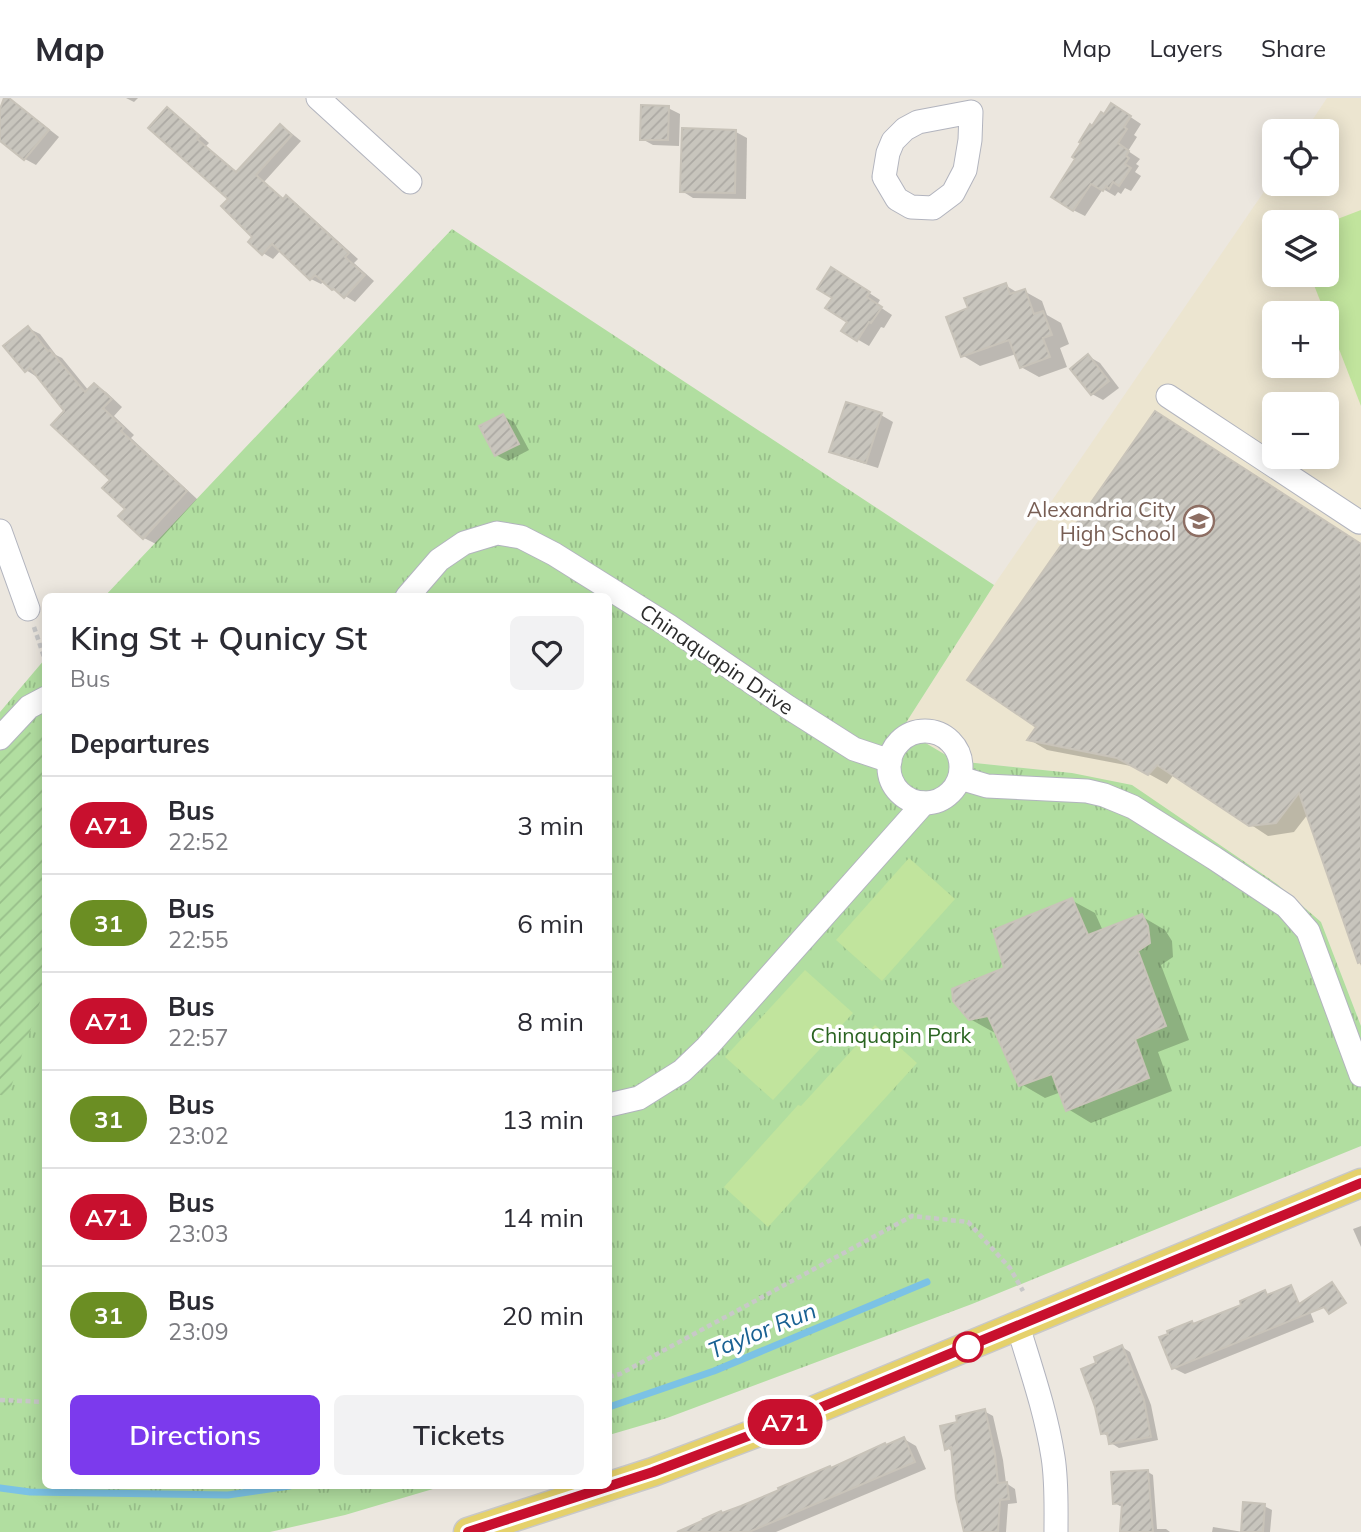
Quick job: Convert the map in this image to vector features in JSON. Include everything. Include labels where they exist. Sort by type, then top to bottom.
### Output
[{"type":"main road","points":[[612,1485],[793,1419],[1361,1183]]},
{"type":"main road","points":[[468,1532],[601,1489]]},
{"type":"street","points":[[318,98],[410,182]]},
{"type":"street","points":[[975,105],[965,170],[953,193],[933,208],[911,207],[897,199],[884,177],[887,153],[893,141],[905,129],[918,122],[975,105]]},
{"type":"street","points":[[1168,396],[1361,521]]},
{"type":"street","points":[[0,531],[6,571],[28,609]]},
{"type":"street","name":"Chinaquapin Drive","points":[[410,593],[439,560],[464,543],[497,533],[521,537],[554,554],[678,632],[854,749],[890,761]]},
{"type":"street","points":[[0,738],[29,707],[42,700]]},
{"type":"street","points":[[922,731],[944,736],[959,754],[960,778],[947,796],[936,802],[914,802],[896,789],[891,780],[889,771],[893,749],[901,740],[922,731]]},
{"type":"street","points":[[960,778],[987,786],[1104,794],[1133,807],[1286,906],[1308,931],[1361,1075]]},
{"type":"street","points":[[612,1103],[639,1098],[682,1071],[707,1047],[924,803]]},
{"type":"street","points":[[1018,1326],[1051,1447],[1056,1486],[1056,1532]]},
{"type":"path","points":[[28,609],[42,651]]},
{"type":"path","points":[[612,1376],[912,1216],[968,1222],[1010,1268],[1023,1291]]},
{"type":"path","points":[[0,1400],[42,1402]]},
{"type":"shaded area","name":"Alexandria City High School","points":[[1327,98],[1361,98],[1361,1026],[1321,922],[1072,773],[956,761],[902,729],[994,585],[1262,194],[1339,196],[1339,119],[1313,119]]},
{"type":"green space","points":[[1361,210],[1361,406],[1339,349],[1339,301],[1320,301],[1315,287],[1339,287],[1339,218]]},
{"type":"green space","name":"Chinquapin Park","points":[[452,229],[994,585],[902,729],[956,761],[1072,773],[1132,785],[1277,884],[1321,922],[1361,1026],[1361,1146],[972,1304],[667,1418],[612,1434],[612,593],[108,593]]},
{"type":"green space","points":[[42,663],[42,1489],[433,1489],[345,1515],[270,1532],[0,1532],[0,712]]},
{"type":"green space","points":[[24,727],[38,739],[42,736],[42,996],[8,1096],[0,1095],[0,753]]},
{"type":"green space","points":[[909,858],[955,899],[882,981],[836,940]]},
{"type":"green space","points":[[805,970],[853,1013],[773,1100],[725,1057]]},
{"type":"green space","points":[[875,1025],[917,1063],[768,1227],[724,1187]]},
{"type":"building","points":[[4,98],[9,98],[49,130],[24,160],[0,141],[0,109]]},
{"type":"building","points":[[1111,103],[1131,116],[1118,143],[1129,151],[1125,164],[1131,168],[1119,186],[1113,182],[1109,189],[1106,186],[1103,191],[1091,184],[1073,211],[1051,197],[1075,159],[1072,157],[1090,124],[1092,126]]},
{"type":"building","points":[[641,105],[669,106],[668,140],[640,140]]},
{"type":"building","points":[[167,107],[200,136],[197,139],[236,172],[280,124],[292,135],[256,175],[283,199],[286,195],[349,253],[345,257],[365,275],[344,298],[315,275],[310,280],[272,244],[262,255],[248,242],[252,237],[221,206],[228,199],[148,128]]},
{"type":"building","points":[[682,128],[736,130],[735,193],[680,192]]},
{"type":"building","points":[[831,267],[870,292],[867,297],[882,307],[857,341],[841,331],[847,322],[825,308],[832,298],[817,289]]},
{"type":"building","points":[[1006,283],[1010,294],[1025,289],[1034,314],[1043,311],[1052,335],[1043,338],[1050,357],[1020,368],[1009,340],[961,357],[946,317],[968,308],[964,298]]},
{"type":"building","points":[[28,326],[85,392],[94,383],[112,399],[103,408],[124,428],[121,431],[187,491],[143,539],[118,516],[125,509],[102,488],[110,480],[51,425],[64,411],[30,368],[25,372],[3,346]]},
{"type":"building","points":[[1088,354],[1109,381],[1091,395],[1070,369]]},
{"type":"building","points":[[846,402],[882,413],[866,463],[829,452]]},
{"type":"building","points":[[1155,411],[1361,544],[1361,962],[1358,963],[1299,793],[1276,823],[1249,826],[1157,765],[1148,775],[1117,758],[1027,740],[1036,727],[967,680]]},
{"type":"building","points":[[503,414],[519,444],[495,456],[479,426]]},
{"type":"building","points":[[1072,898],[1088,935],[1142,914],[1148,926],[1150,943],[1138,951],[1166,1026],[1135,1039],[1149,1078],[1066,1111],[1052,1074],[1019,1086],[988,1016],[969,1020],[953,1001],[952,989],[1004,968],[993,930]]},
{"type":"building","points":[[1332,1282],[1346,1303],[1329,1314],[1324,1307],[1172,1369],[1159,1337],[1168,1334],[1167,1331],[1241,1305],[1240,1301],[1265,1290],[1267,1295],[1291,1285],[1299,1304]]},
{"type":"building","points":[[1122,1345],[1144,1400],[1151,1437],[1109,1444],[1107,1433],[1101,1434],[1095,1407],[1081,1369],[1096,1363],[1094,1357]]},
{"type":"building","points":[[985,1409],[998,1483],[1007,1482],[1009,1499],[1000,1500],[998,1532],[964,1532],[956,1498],[951,1447],[945,1450],[940,1426],[957,1422],[956,1416]]},
{"type":"building","points":[[904,1437],[915,1462],[749,1532],[677,1532],[721,1511],[722,1513],[741,1506],[779,1490],[778,1488]]},
{"type":"building","points":[[1148,1470],[1153,1532],[1120,1532],[1122,1503],[1113,1504],[1111,1472]]},
{"type":"building","points":[[1243,1502],[1265,1504],[1263,1532],[1241,1532]]},
{"type":"waterway","name":"Taylor Run","points":[[612,1406],[714,1371],[927,1282]]},
{"type":"waterway","name":"Taylor Run","points":[[0,1488],[30,1492],[228,1495],[269,1489]]},
{"type":"bus line","name":"A71","points":[[612,1485],[793,1419],[1361,1183]]},
{"type":"bus line","name":"A71","points":[[468,1532],[601,1489]]},
{"type":"place","name":"Alexandria City High School","points":[[1199,521]]}]
